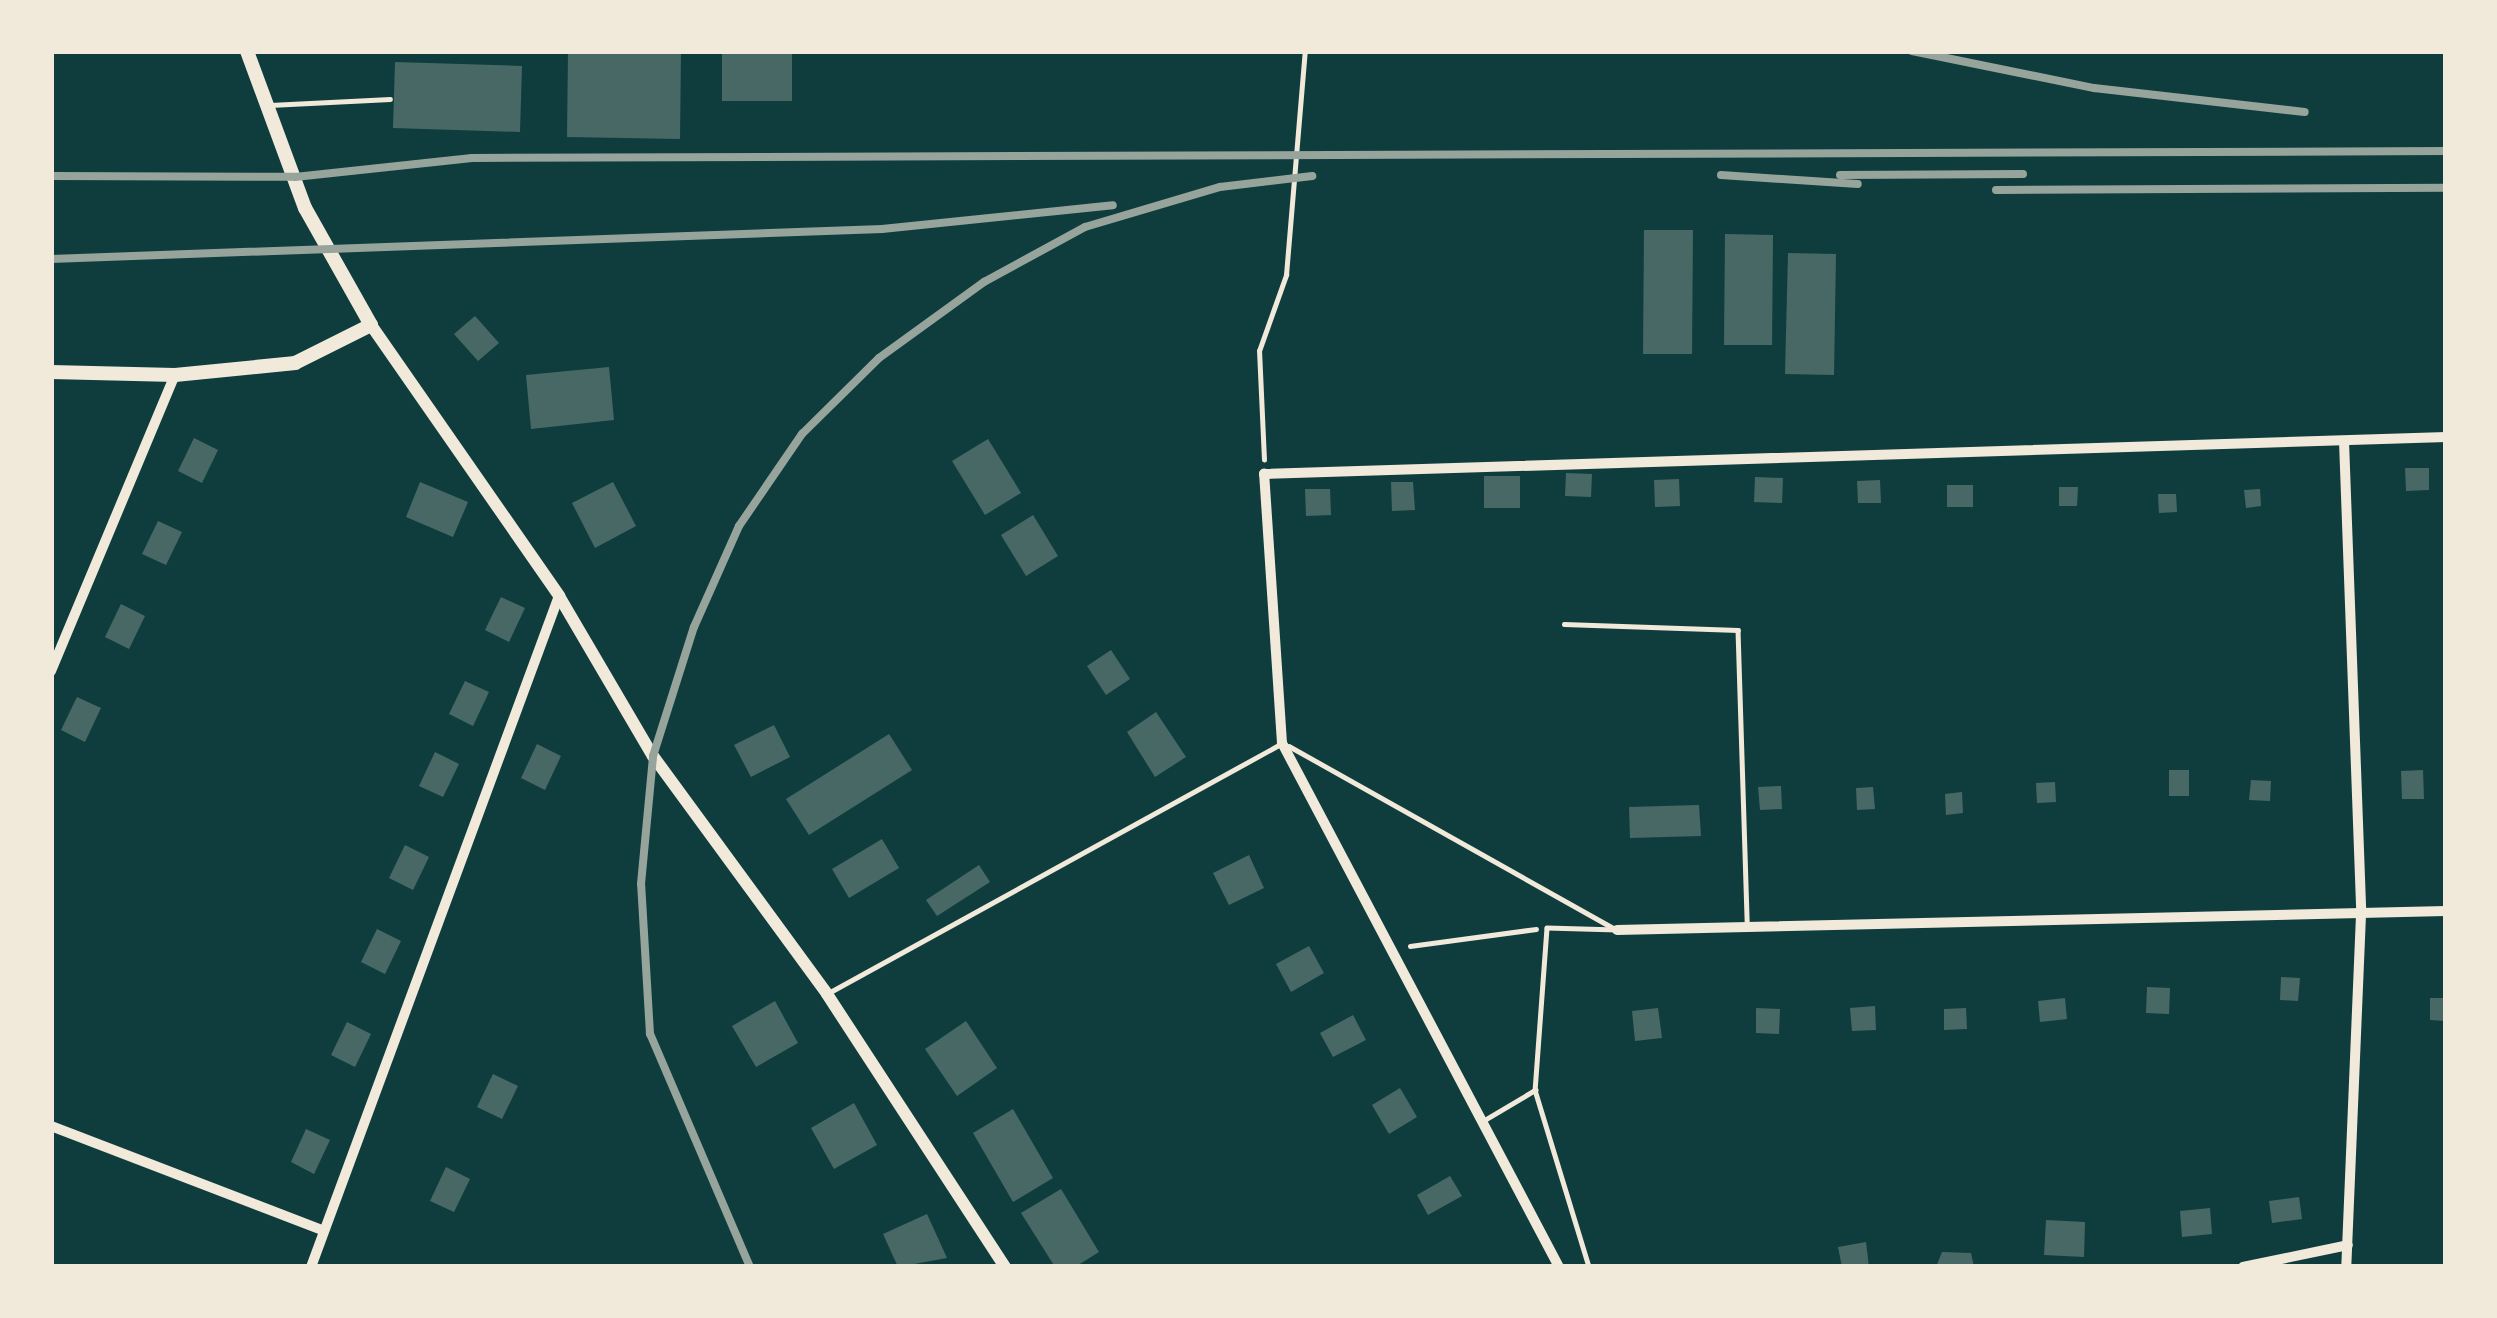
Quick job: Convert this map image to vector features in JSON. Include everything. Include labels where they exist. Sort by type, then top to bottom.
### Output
[{"type":"main road","points":[[51,372],[175,375],[295,363],[370,325],[305,208],[247,51]]},
{"type":"street","points":[[370,325],[559,596],[652,756],[827,994],[1005,1267]]},
{"type":"street","points":[[51,671],[175,375]]},
{"type":"street","points":[[1559,1267],[1282,743],[1264,474],[2446,437]]},
{"type":"street","points":[[2344,440],[2361,915],[2346,1267]]},
{"type":"street","points":[[310,1267],[559,596]]},
{"type":"street","points":[[1617,930],[2446,911]]},
{"type":"street","points":[[51,1126],[324,1232]]},
{"type":"street","points":[[2243,1267],[2348,1245]]},
{"type":"lane","points":[[270,106],[390,99]]},
{"type":"lane","points":[[1564,624],[1738,630],[1747,928]]},
{"type":"lane","points":[[827,994],[1282,743],[1617,930]]},
{"type":"lane","points":[[1589,1267],[1535,1090],[1547,928],[1617,930]]},
{"type":"lane","points":[[1481,1122],[1535,1090]]},
{"type":"path","points":[[1264,474],[1259,351],[1286,274],[1305,51]]},
{"type":"path","points":[[1388,949],[1547,928]]},
{"type":"building","points":[[568,51],[681,51],[680,139],[567,137]]},
{"type":"building","points":[[722,51],[792,51],[792,101],[722,101]]},
{"type":"building","points":[[395,62],[522,66],[520,132],[393,128]]},
{"type":"building","points":[[1644,230],[1693,230],[1692,354],[1643,354]]},
{"type":"building","points":[[1725,234],[1773,235],[1772,345],[1724,345]]},
{"type":"building","points":[[1788,253],[1836,254],[1834,375],[1785,374]]},
{"type":"building","points":[[475,316],[499,343],[478,361],[454,334]]},
{"type":"building","points":[[609,367],[614,420],[531,429],[526,375]]},
{"type":"building","points":[[194,438],[218,450],[202,483],[178,471]]},
{"type":"building","points":[[988,439],[1021,493],[985,515],[952,461]]},
{"type":"building","points":[[2405,468],[2429,468],[2429,490],[2406,491]]},
{"type":"building","points":[[1566,473],[1592,474],[1591,497],[1565,496]]},
{"type":"building","points":[[1484,476],[1520,476],[1520,508],[1484,508]]},
{"type":"building","points":[[1755,477],[1783,478],[1782,503],[1754,502]]},
{"type":"building","points":[[1679,479],[1680,506],[1655,507],[1654,480]]},
{"type":"building","points":[[1880,480],[1881,503],[1858,503],[1857,481]]},
{"type":"building","points":[[420,482],[468,502],[453,537],[406,517]]},
{"type":"building","points":[[613,482],[636,526],[595,548],[572,503]]},
{"type":"building","points":[[1391,482],[1413,482],[1415,510],[1392,511]]},
{"type":"building","points":[[1947,485],[1973,485],[1973,507],[1947,507]]},
{"type":"building","points":[[2059,487],[2078,487],[2077,506],[2059,506]]},
{"type":"building","points":[[1305,489],[1330,489],[1331,515],[1306,516]]},
{"type":"building","points":[[2260,489],[2261,506],[2246,508],[2244,490]]},
{"type":"building","points":[[2158,494],[2176,494],[2177,512],[2159,513]]},
{"type":"building","points":[[1033,515],[1058,556],[1026,576],[1001,535]]},
{"type":"building","points":[[158,521],[182,532],[166,565],[142,554]]},
{"type":"building","points":[[501,597],[525,608],[509,642],[485,630]]},
{"type":"building","points":[[121,604],[145,616],[129,649],[105,637]]},
{"type":"building","points":[[1111,650],[1130,679],[1106,695],[1087,666]]},
{"type":"building","points":[[465,681],[489,692],[473,726],[449,714]]},
{"type":"building","points":[[77,697],[101,708],[85,742],[61,730]]},
{"type":"building","points":[[1156,712],[1186,757],[1155,777],[1127,732]]},
{"type":"building","points":[[774,725],[790,757],[751,777],[734,745]]},
{"type":"building","points":[[889,734],[912,770],[809,835],[786,799]]},
{"type":"building","points":[[537,744],[561,756],[545,790],[521,778]]},
{"type":"building","points":[[435,752],[459,764],[443,797],[419,786]]},
{"type":"building","points":[[2169,770],[2189,770],[2189,796],[2169,796]]},
{"type":"building","points":[[2423,770],[2424,799],[2402,799],[2401,771]]},
{"type":"building","points":[[2251,780],[2271,781],[2270,801],[2249,800]]},
{"type":"building","points":[[2055,782],[2056,802],[2037,803],[2036,783]]},
{"type":"building","points":[[1781,786],[1782,809],[1760,810],[1758,787]]},
{"type":"building","points":[[1873,787],[1875,809],[1857,810],[1856,788]]},
{"type":"building","points":[[1962,792],[1963,813],[1946,815],[1945,794]]},
{"type":"building","points":[[1699,805],[1701,836],[1630,838],[1629,807]]},
{"type":"building","points":[[882,839],[899,868],[849,898],[832,869]]},
{"type":"building","points":[[405,845],[429,857],[413,890],[389,878]]},
{"type":"building","points":[[1249,855],[1264,888],[1229,905],[1213,873]]},
{"type":"building","points":[[979,865],[990,882],[937,916],[926,900]]},
{"type":"building","points":[[377,929],[401,941],[385,974],[361,962]]},
{"type":"building","points":[[1309,946],[1324,973],[1291,992],[1276,964]]},
{"type":"building","points":[[2281,977],[2300,978],[2298,1001],[2280,1000]]},
{"type":"building","points":[[2147,987],[2170,988],[2169,1014],[2146,1013]]},
{"type":"building","points":[[2065,998],[2067,1019],[2040,1022],[2038,1001]]},
{"type":"building","points":[[2430,998],[2446,998],[2446,1021],[2430,1020]]},
{"type":"building","points":[[775,1001],[798,1043],[756,1067],[732,1026]]},
{"type":"building","points":[[1875,1006],[1876,1030],[1852,1031],[1850,1008]]},
{"type":"building","points":[[1658,1008],[1662,1038],[1635,1041],[1632,1011]]},
{"type":"building","points":[[1756,1008],[1780,1009],[1779,1034],[1756,1033]]},
{"type":"building","points":[[1966,1008],[1967,1029],[1944,1030],[1944,1009]]},
{"type":"building","points":[[1353,1015],[1366,1040],[1333,1057],[1320,1033]]},
{"type":"building","points":[[966,1021],[997,1068],[957,1096],[925,1049]]},
{"type":"building","points":[[347,1022],[371,1034],[355,1067],[331,1055]]},
{"type":"building","points":[[493,1074],[518,1086],[502,1119],[477,1107]]},
{"type":"building","points":[[1400,1088],[1417,1117],[1389,1134],[1372,1105]]},
{"type":"building","points":[[854,1103],[877,1145],[834,1169],[811,1128]]},
{"type":"building","points":[[1013,1109],[1053,1178],[1013,1202],[973,1133]]},
{"type":"building","points":[[306,1129],[330,1140],[314,1174],[291,1162]]},
{"type":"building","points":[[446,1167],[470,1179],[454,1212],[430,1201]]},
{"type":"building","points":[[1450,1176],[1462,1196],[1428,1215],[1417,1195]]},
{"type":"building","points":[[1061,1189],[1099,1252],[1075,1267],[1055,1267],[1021,1213]]},
{"type":"building","points":[[2299,1197],[2302,1219],[2272,1223],[2269,1201]]},
{"type":"building","points":[[2210,1208],[2212,1234],[2182,1237],[2180,1211]]},
{"type":"building","points":[[927,1214],[947,1258],[898,1267],[883,1234]]},
{"type":"building","points":[[2046,1220],[2085,1222],[2084,1257],[2044,1255]]},
{"type":"building","points":[[1866,1242],[1869,1267],[1842,1267],[1838,1247]]},
{"type":"building","points":[[1942,1252],[1971,1253],[1974,1267],[1936,1267]]},
{"type":"railway","points":[[1912,51],[2094,88],[2305,112]]},
{"type":"railway","points":[[51,176],[295,177],[472,158],[2446,151]]},
{"type":"railway","points":[[1840,175],[2023,174]]},
{"type":"railway","points":[[1721,175],[1858,184]]},
{"type":"railway","points":[[750,1267],[650,1034],[641,884],[653,756],[694,627],[739,526],[802,434],[879,358],[984,282],[1085,227],[1220,187],[1312,176]]},
{"type":"railway","points":[[1996,190],[2446,188]]},
{"type":"railway","points":[[51,259],[882,229],[1113,205]]}]
